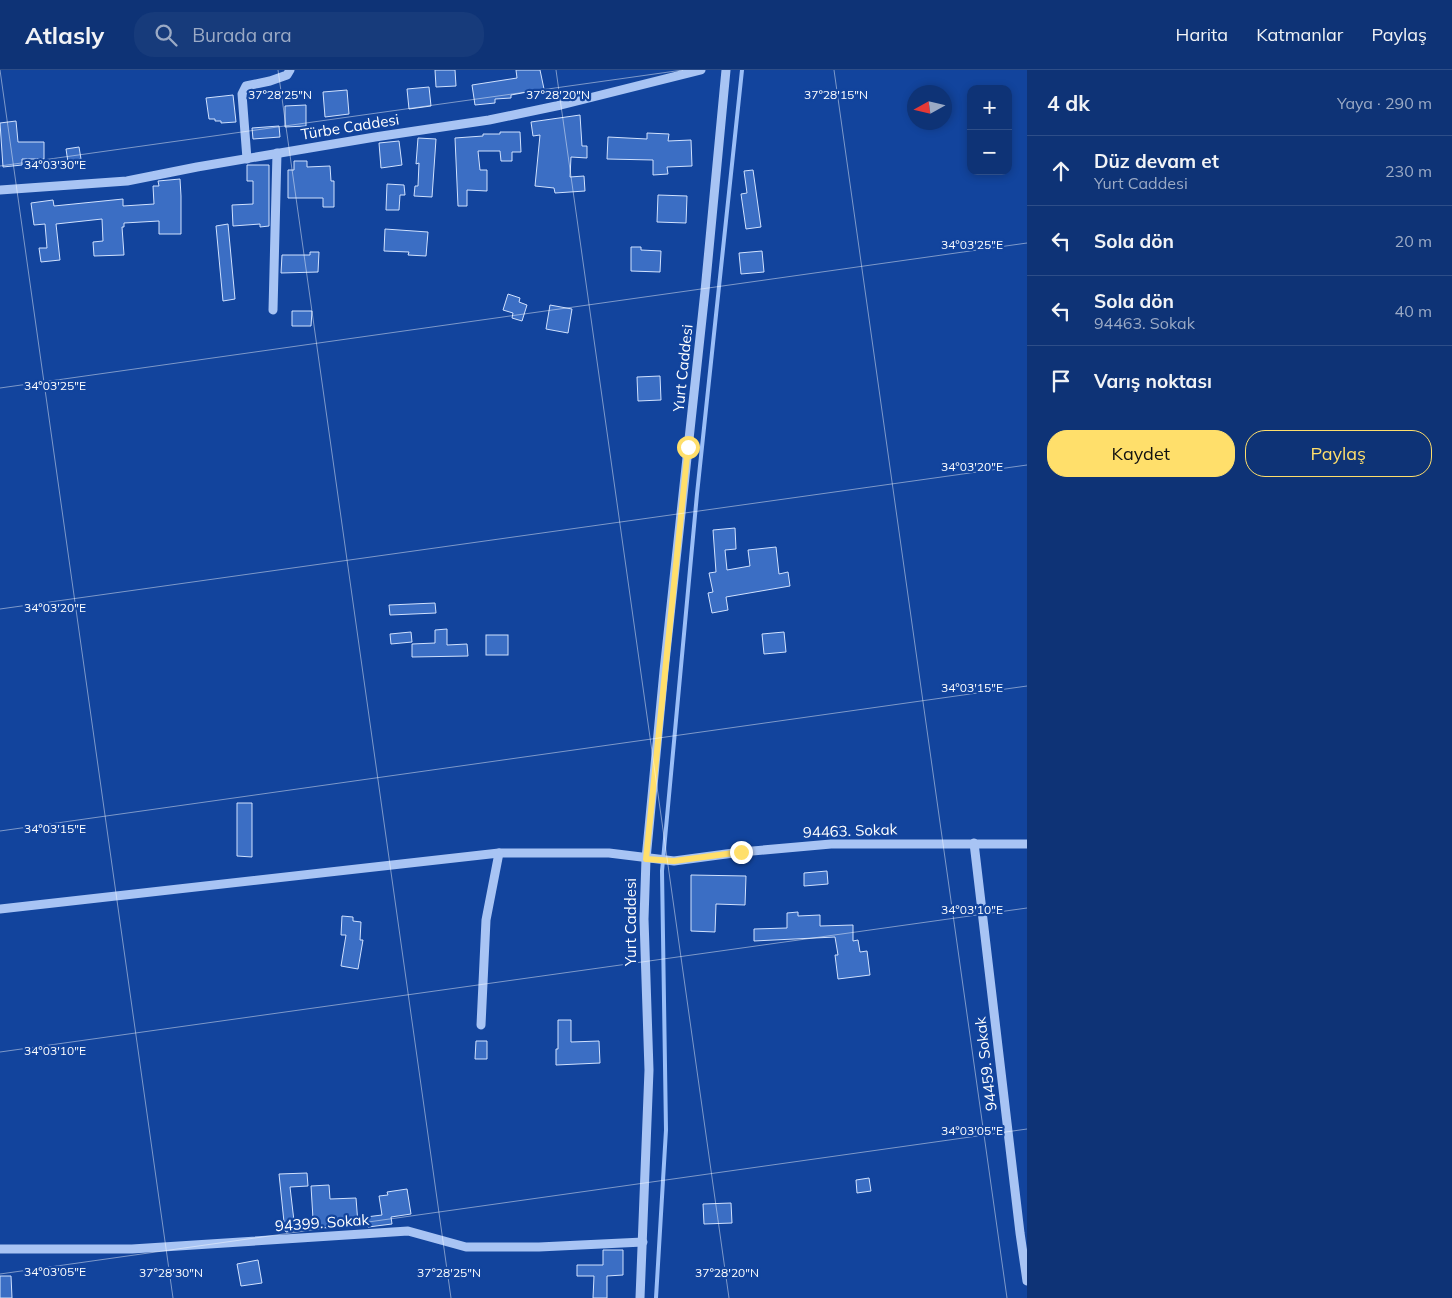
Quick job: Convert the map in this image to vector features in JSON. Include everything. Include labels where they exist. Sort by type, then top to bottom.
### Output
[{"type":"street","points":[[247,159],[242,94],[246,86],[288,75],[290,70]]},
{"type":"street","name":"Türbe Caddesi","points":[[0,190],[120,182],[278,153],[505,117],[570,103],[701,70]]},
{"type":"street","name":"Yurt Caddesi","points":[[640,1298],[649,1070],[644,919],[646,859],[726,70]]},
{"type":"street","points":[[273,310],[278,153]]},
{"type":"street","name":"94459. Sokak","points":[[974,843],[1027,1281]]},
{"type":"street","name":"94463. Sokak","points":[[0,910],[499,853],[608,853],[674,861],[741,852],[831,844],[1027,844]]},
{"type":"street","points":[[481,1025],[486,920],[499,853]]},
{"type":"street","name":"94399. Sokak","points":[[0,1249],[132,1249],[408,1231],[466,1247],[539,1247],[643,1242]]},
{"type":"building","points":[[435,70],[455,70],[456,86],[436,87]]},
{"type":"building","points":[[516,70],[540,70],[544,89],[511,95],[511,98],[495,99],[495,103],[475,105],[472,85],[517,78]]},
{"type":"building","points":[[429,87],[431,106],[409,109],[407,89]]},
{"type":"building","points":[[347,90],[349,114],[325,117],[323,92]]},
{"type":"building","points":[[233,95],[236,122],[221,123],[221,121],[215,121],[215,119],[209,119],[206,98]]},
{"type":"building","points":[[306,105],[306,126],[285,127],[285,106]]},
{"type":"building","points":[[580,115],[582,146],[587,146],[587,158],[571,157],[570,177],[584,176],[585,191],[555,193],[554,188],[535,186],[540,135],[533,136],[531,122]]},
{"type":"building","points":[[16,121],[18,142],[44,142],[44,159],[22,159],[22,165],[3,167],[0,123]]},
{"type":"building","points":[[279,126],[280,137],[253,139],[252,128]]},
{"type":"building","points":[[500,132],[520,132],[521,152],[512,152],[512,161],[501,161],[500,151],[478,151],[480,170],[487,170],[487,191],[467,190],[467,206],[458,206],[455,138],[483,136],[483,134],[500,134]]},
{"type":"building","points":[[647,133],[669,134],[668,141],[691,140],[692,166],[667,167],[668,174],[653,175],[653,160],[607,159],[608,137],[647,139]]},
{"type":"building","points":[[418,138],[436,139],[432,197],[414,196],[415,186],[418,186],[419,163],[416,164]]},
{"type":"building","points":[[399,141],[402,165],[381,168],[379,143]]},
{"type":"building","points":[[79,147],[81,159],[68,162],[66,149]]},
{"type":"building","points":[[294,161],[307,161],[307,167],[330,166],[331,181],[334,181],[334,207],[323,207],[323,198],[288,198],[288,170],[294,170]]},
{"type":"building","points":[[247,165],[269,165],[269,226],[260,227],[260,224],[233,226],[232,205],[253,204],[253,181],[247,181]]},
{"type":"building","points":[[753,170],[761,227],[746,229],[741,194],[747,193],[744,171]]},
{"type":"building","points":[[180,179],[181,234],[159,234],[159,221],[124,223],[124,227],[122,227],[124,255],[94,256],[93,242],[103,241],[102,219],[56,224],[60,260],[41,262],[39,248],[47,248],[45,224],[34,225],[31,203],[53,200],[54,206],[123,199],[123,206],[154,204],[153,186],[159,186],[158,181]]},
{"type":"building","points":[[387,184],[404,185],[405,195],[400,195],[399,210],[386,210]]},
{"type":"building","points":[[658,195],[687,196],[686,223],[657,222]]},
{"type":"building","points":[[228,224],[235,299],[223,301],[216,226]]},
{"type":"building","points":[[385,229],[428,232],[426,256],[408,255],[409,252],[384,251]]},
{"type":"building","points":[[631,247],[641,247],[641,250],[661,251],[660,272],[631,271]]},
{"type":"building","points":[[762,251],[764,272],[741,274],[739,253]]},
{"type":"building","points":[[310,252],[319,252],[318,272],[281,273],[282,255],[310,255]]},
{"type":"building","points":[[508,294],[520,298],[519,302],[527,305],[522,321],[512,318],[513,313],[503,310]]},
{"type":"building","points":[[550,305],[572,309],[568,333],[546,329]]},
{"type":"building","points":[[292,311],[312,311],[311,326],[292,326]]},
{"type":"building","points":[[660,376],[661,400],[638,401],[637,377]]},
{"type":"building","points":[[735,528],[736,549],[725,550],[727,570],[750,566],[748,550],[776,547],[779,574],[788,572],[790,586],[726,597],[728,610],[712,613],[708,593],[713,592],[709,573],[716,572],[713,530]]},
{"type":"building","points":[[435,603],[436,613],[390,615],[389,605]]},
{"type":"building","points":[[447,629],[447,645],[467,644],[468,656],[412,657],[412,644],[435,643],[435,630]]},
{"type":"building","points":[[411,632],[412,642],[391,644],[390,634]]},
{"type":"building","points":[[784,632],[786,652],[764,654],[762,634]]},
{"type":"building","points":[[486,635],[508,635],[508,655],[486,655]]},
{"type":"building","points":[[237,803],[252,803],[252,857],[237,856]]},
{"type":"building","points":[[827,871],[828,884],[804,886],[804,873]]},
{"type":"building","points":[[691,875],[746,876],[745,905],[716,904],[715,932],[691,931]]},
{"type":"building","points":[[798,912],[798,916],[820,915],[820,926],[853,925],[853,941],[858,940],[860,952],[867,951],[870,975],[838,979],[835,955],[838,955],[835,937],[754,941],[754,929],[787,928],[787,913]]},
{"type":"building","points":[[342,916],[353,917],[353,921],[361,922],[360,940],[363,940],[358,969],[341,966],[346,935],[341,935]]},
{"type":"building","points":[[558,1020],[571,1020],[571,1042],[599,1041],[600,1063],[556,1065]]},
{"type":"building","points":[[476,1041],[487,1041],[487,1059],[475,1059]]},
{"type":"building","points":[[307,1173],[308,1186],[290,1187],[294,1221],[313,1219],[311,1186],[329,1185],[330,1199],[356,1198],[358,1224],[331,1225],[332,1227],[286,1232],[285,1230],[280,1230],[279,1223],[284,1222],[279,1174]]},
{"type":"building","points":[[869,1178],[871,1191],[857,1193],[856,1180]]},
{"type":"building","points":[[407,1189],[411,1214],[391,1217],[392,1224],[368,1227],[366,1217],[382,1215],[379,1196],[388,1195],[387,1192]]},
{"type":"building","points":[[731,1203],[732,1223],[704,1224],[703,1204]]},
{"type":"building","points":[[603,1250],[623,1250],[623,1275],[607,1276],[607,1298],[593,1298],[594,1276],[577,1276],[577,1265],[603,1265]]},
{"type":"building","points":[[258,1260],[262,1283],[241,1286],[237,1264]]},
{"type":"building","points":[[0,1276],[11,1276],[12,1298],[0,1298]]},
{"type":"waterway","points":[[656,1298],[666,1130],[662,871],[697,494],[742,70]]},
{"type":"route","points":[[688,447],[646,859],[674,861],[741,852]]}]
